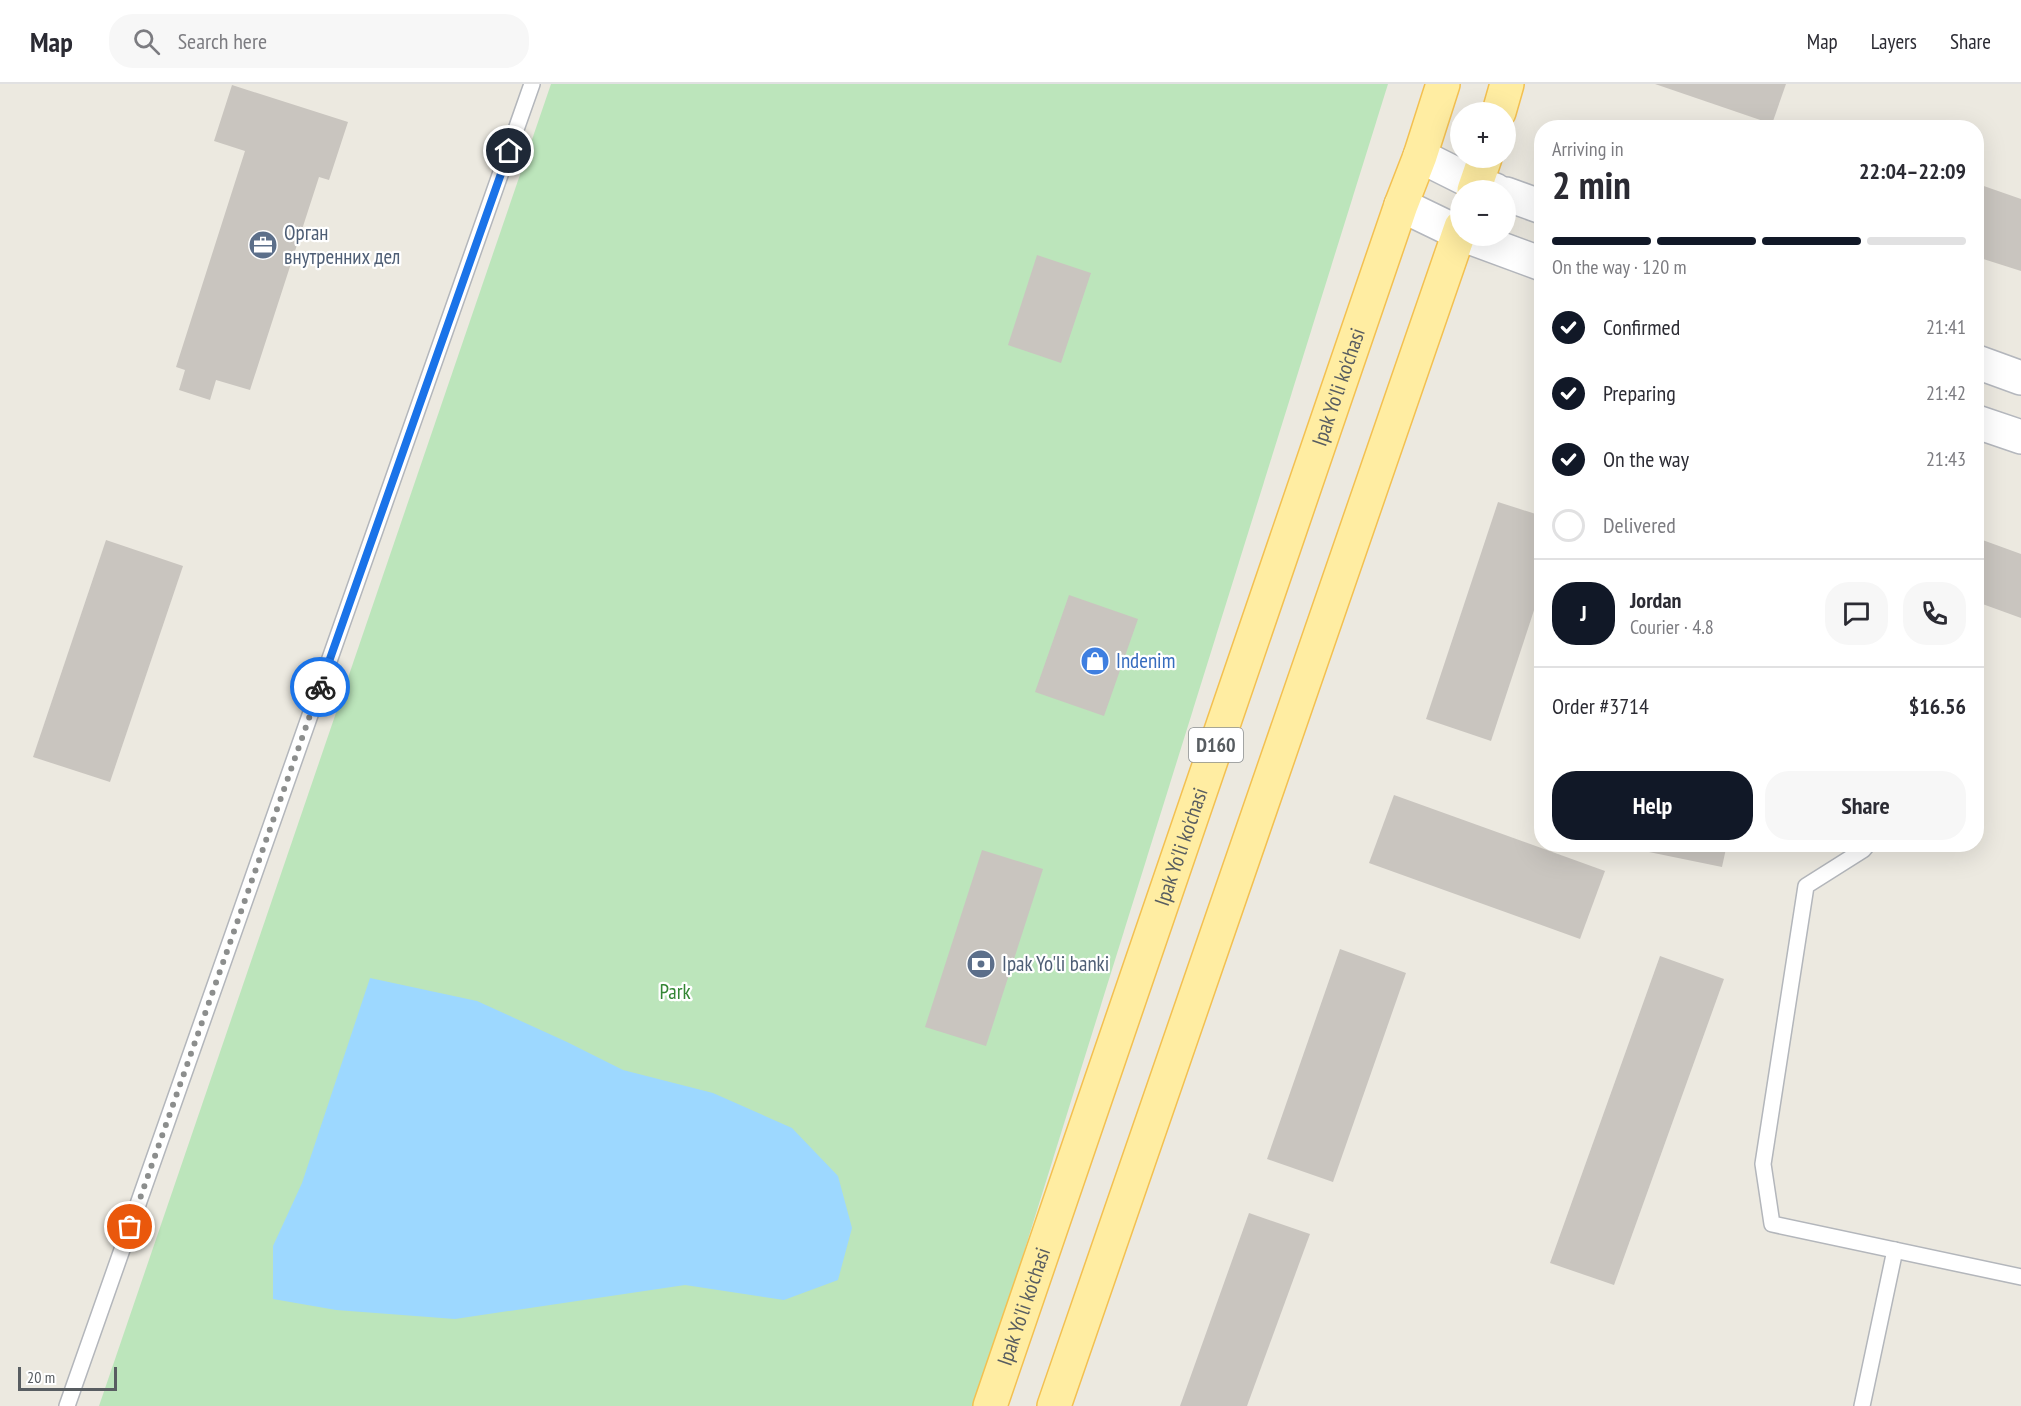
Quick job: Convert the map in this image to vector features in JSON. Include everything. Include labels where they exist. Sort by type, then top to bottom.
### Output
[{"type":"main road","name":"Ipak Yo'li ko'chasi","points":[[990,1406],[1443,84]]},
{"type":"main road","points":[[1502,102],[1508,84]]},
{"type":"main road","name":"D160","points":[[1054,1406],[1457,246]]},
{"type":"street","points":[[1420,156],[1480,180]]},
{"type":"street","points":[[1516,196],[1534,204]]},
{"type":"street","points":[[1401,205],[1450,227]]},
{"type":"street","points":[[1497,246],[1534,261]]},
{"type":"street","points":[[1984,365],[2021,378]]},
{"type":"street","points":[[1984,425],[2021,438]]},
{"type":"lane","points":[[67,1406],[532,84]]},
{"type":"lane","points":[[1860,852],[1806,886],[1762,1164],[1772,1224],[2021,1277]]},
{"type":"lane","points":[[1862,1406],[1895,1250]]},
{"type":"green space","name":"Park","points":[[551,84],[1388,84],[976,1406],[99,1406]]},
{"type":"water","points":[[370,978],[477,1001],[623,1070],[713,1093],[792,1128],[838,1176],[852,1228],[838,1280],[784,1300],[685,1285],[455,1319],[336,1310],[273,1299],[273,1246],[302,1183]]},
{"type":"building","points":[[1655,84],[1786,84],[1773,120],[1760,120]]},
{"type":"building","points":[[232,85],[348,122],[329,180],[319,177],[250,390],[216,380],[210,400],[179,390],[185,370],[176,367],[245,151],[214,141]]},
{"type":"building","points":[[1984,186],[2021,199],[2021,271],[1984,259]]},
{"type":"building","points":[[1037,255],[1091,273],[1061,363],[1008,345]]},
{"type":"building","points":[[1498,502],[1534,513],[1534,610],[1491,741],[1426,719]]},
{"type":"building","points":[[106,540],[183,566],[110,782],[33,757]]},
{"type":"building","points":[[1984,541],[2021,554],[2021,618],[1984,605]]},
{"type":"building","points":[[1069,595],[1138,619],[1104,716],[1035,692]]},
{"type":"building","points":[[1394,795],[1534,845],[1534,852],[1552,852],[1605,871],[1580,939],[1369,863]]},
{"type":"building","points":[[982,850],[1043,869],[986,1046],[925,1027]]},
{"type":"building","points":[[1649,852],[1725,852],[1722,867]]},
{"type":"building","points":[[1340,949],[1406,973],[1333,1182],[1267,1159]]},
{"type":"building","points":[[1660,956],[1724,979],[1614,1285],[1550,1263]]},
{"type":"building","points":[[1249,1213],[1310,1234],[1247,1406],[1180,1406]]},
{"type":"way so far","points":[[130,1227],[320,687]]},
{"type":"place","name":"Орган внутренних дел","points":[[263,245]]},
{"type":"place","name":"Indenim","points":[[1095,661]]},
{"type":"place","name":"Ipak Yo'li banki","points":[[981,964]]},
{"type":"route","points":[[320,687],[509,151]]}]
